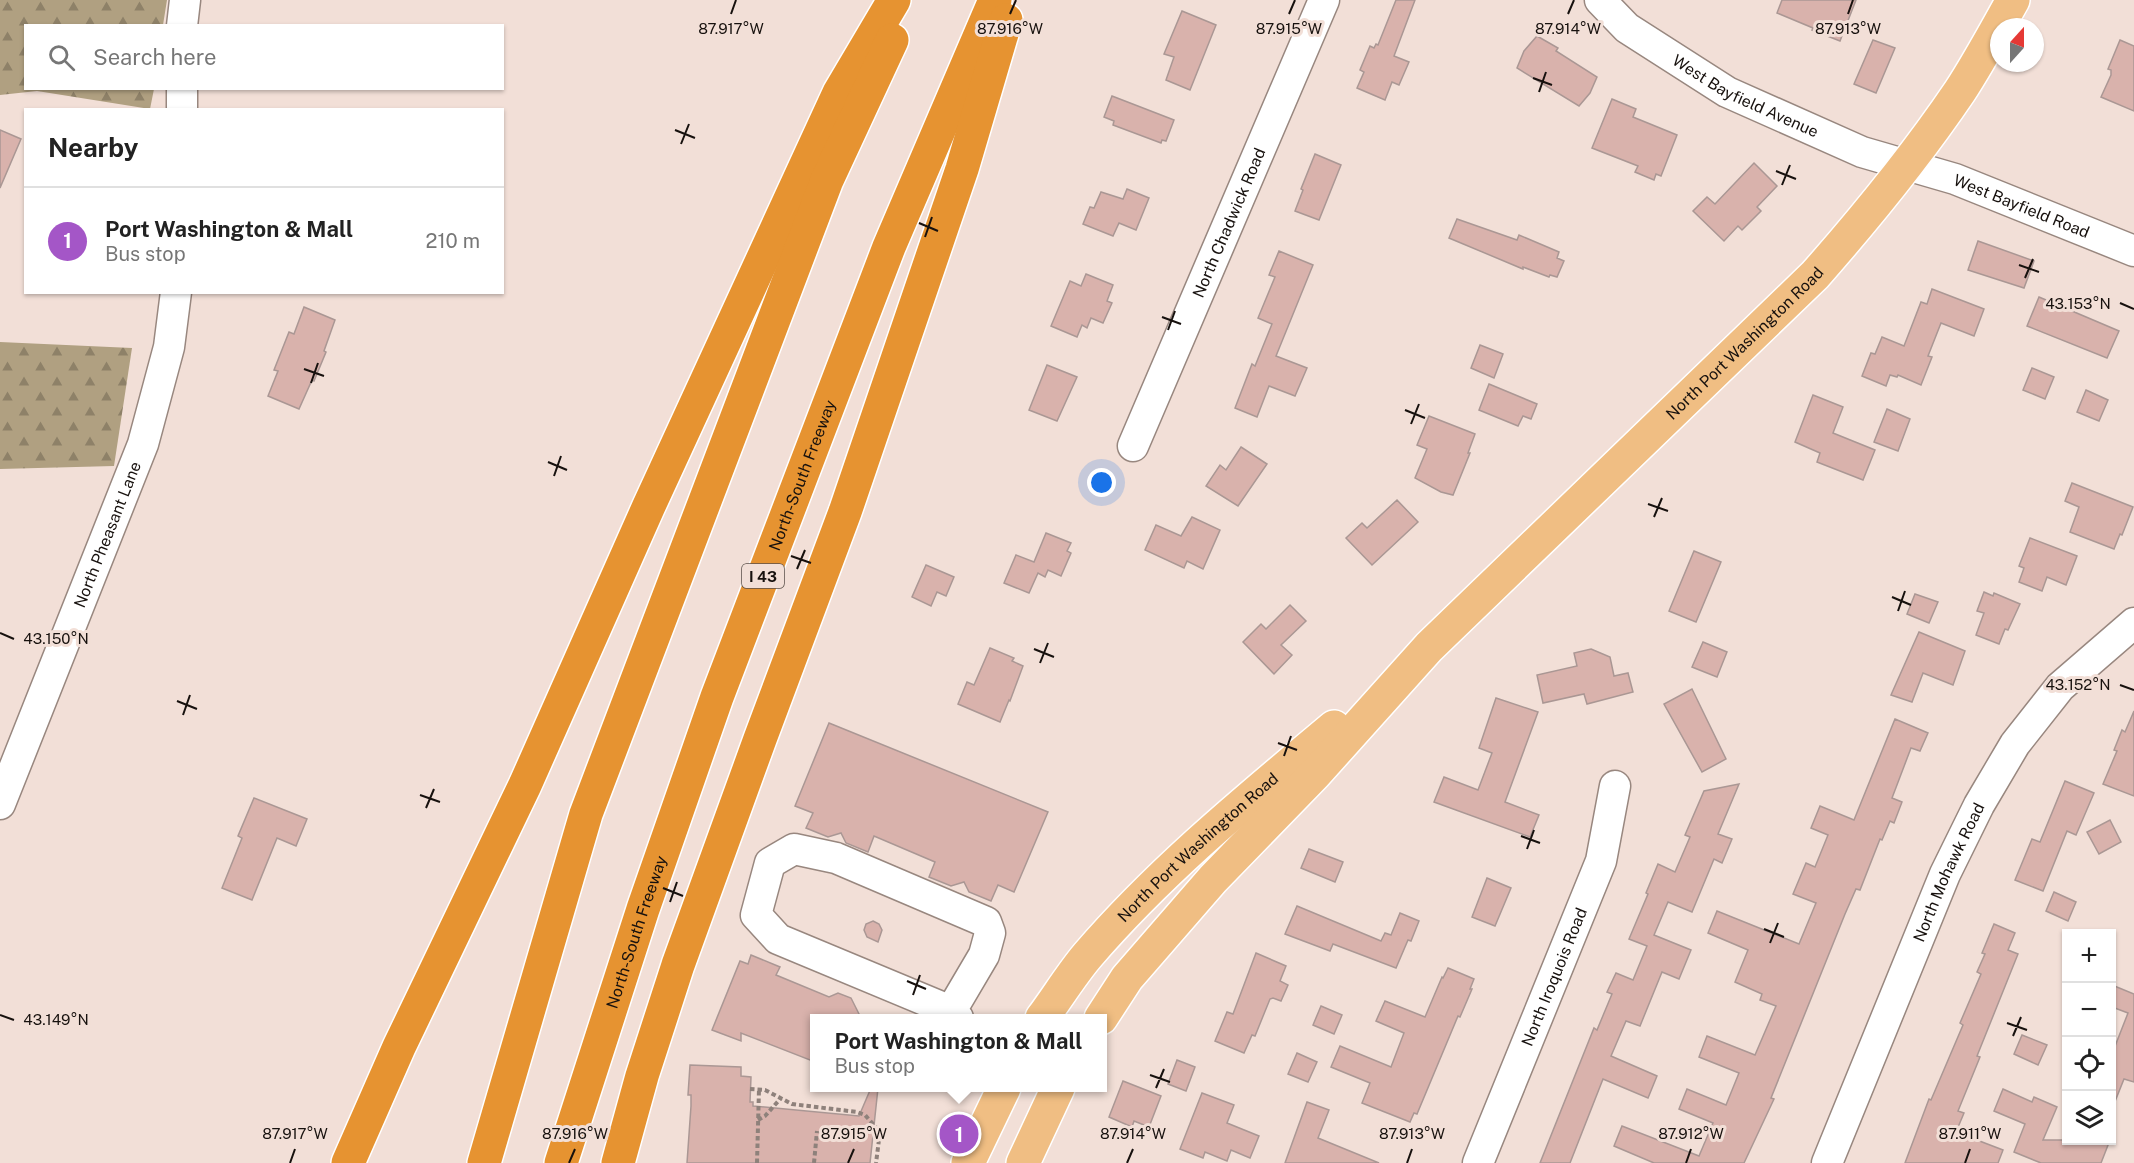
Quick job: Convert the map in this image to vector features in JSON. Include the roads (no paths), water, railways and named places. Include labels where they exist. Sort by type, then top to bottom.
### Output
[{"type":"highway","points":[[348,1163],[399,1047],[525,785],[648,508],[839,93],[894,0]]},
{"type":"highway","points":[[484,1163],[590,804],[827,180],[910,0]]},
{"type":"highway","name":"North-South Freeway","points":[[561,1163],[643,909],[717,698],[889,247],[995,0]]},
{"type":"highway","points":[[618,1163],[642,1076],[678,965],[845,512],[962,169],[1012,0]]},
{"type":"main road","name":"North Port Washington Road","points":[[1045,1014],[1087,957],[1160,879],[1261,788],[1429,647],[1808,283],[1867,216],[1907,165],[1961,89],[2013,0]]},
{"type":"main road","name":"North Port Washington Road","points":[[1104,1014],[1127,978],[1213,879],[1315,774],[1429,647]]},
{"type":"main road","points":[[968,1163],[1002,1092]]},
{"type":"main road","points":[[1023,1163],[1056,1092]]},
{"type":"street","points":[[182,24],[185,0]]},
{"type":"street","name":"North Chadwick Road","points":[[1133,446],[1324,0]]},
{"type":"street","name":"West Bayfield Avenue","points":[[1600,0],[1627,28],[1727,92],[1862,152],[1907,165]]},
{"type":"street","points":[[182,90],[182,108]]},
{"type":"street","name":"West Bayfield Road","points":[[1907,165],[1955,179],[2134,251]]},
{"type":"street","name":"North Pheasant Lane","points":[[0,804],[143,444],[169,347],[176,294]]},
{"type":"street","name":"North Mohawk Road","points":[[1827,1163],[1946,874],[1979,805],[2015,744],[2060,687],[2134,623]]},
{"type":"street","name":"North Iroquois Road","points":[[1478,1163],[1601,861],[1616,786]]},
{"type":"street","points":[[952,1014],[778,939],[756,915],[770,863],[794,849],[836,858],[986,922],[990,933],[984,955],[954,1014]]},
{"type":"place","name":"Port Washington & Mall","points":[[959,1134]]}]
